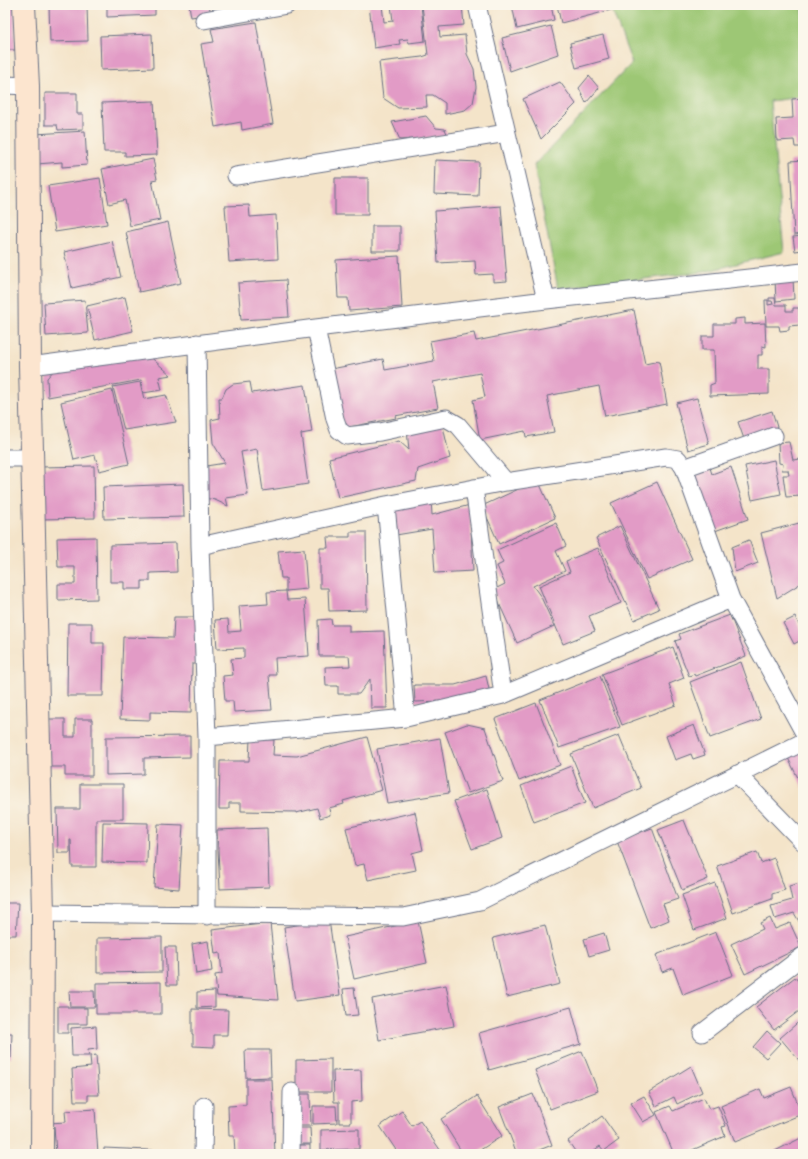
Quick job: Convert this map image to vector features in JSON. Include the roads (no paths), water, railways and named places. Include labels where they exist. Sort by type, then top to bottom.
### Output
[{"type":"street","points":[[24,5],[28,86],[30,366],[43,913],[42,1154]]},
{"type":"street","points":[[204,20],[287,5]]},
{"type":"street","points":[[477,5],[546,300]]},
{"type":"street","points":[[5,85],[28,86]]},
{"type":"street","points":[[236,176],[507,133]]},
{"type":"street","points":[[30,366],[197,343],[546,300],[803,272]]},
{"type":"street","points":[[316,328],[335,419],[339,430],[347,436],[380,432],[446,418],[458,425],[506,482]]},
{"type":"street","points":[[197,343],[200,546],[207,737],[207,916]]},
{"type":"street","points":[[684,468],[774,436]]},
{"type":"street","points":[[200,546],[386,505],[506,482],[666,457],[678,459],[684,468],[731,599],[803,731]]},
{"type":"street","points":[[5,458],[33,458]]},
{"type":"street","points":[[474,488],[503,695]]},
{"type":"street","points":[[386,505],[406,718]]},
{"type":"street","points":[[207,737],[406,718],[503,695],[731,599]]},
{"type":"street","points":[[43,913],[403,917],[480,901],[803,742]]},
{"type":"street","points":[[737,774],[803,842]]},
{"type":"street","points":[[702,1033],[803,956]]},
{"type":"street","points":[[291,1154],[292,1092]]},
{"type":"street","points":[[203,1154],[204,1106]]}]
